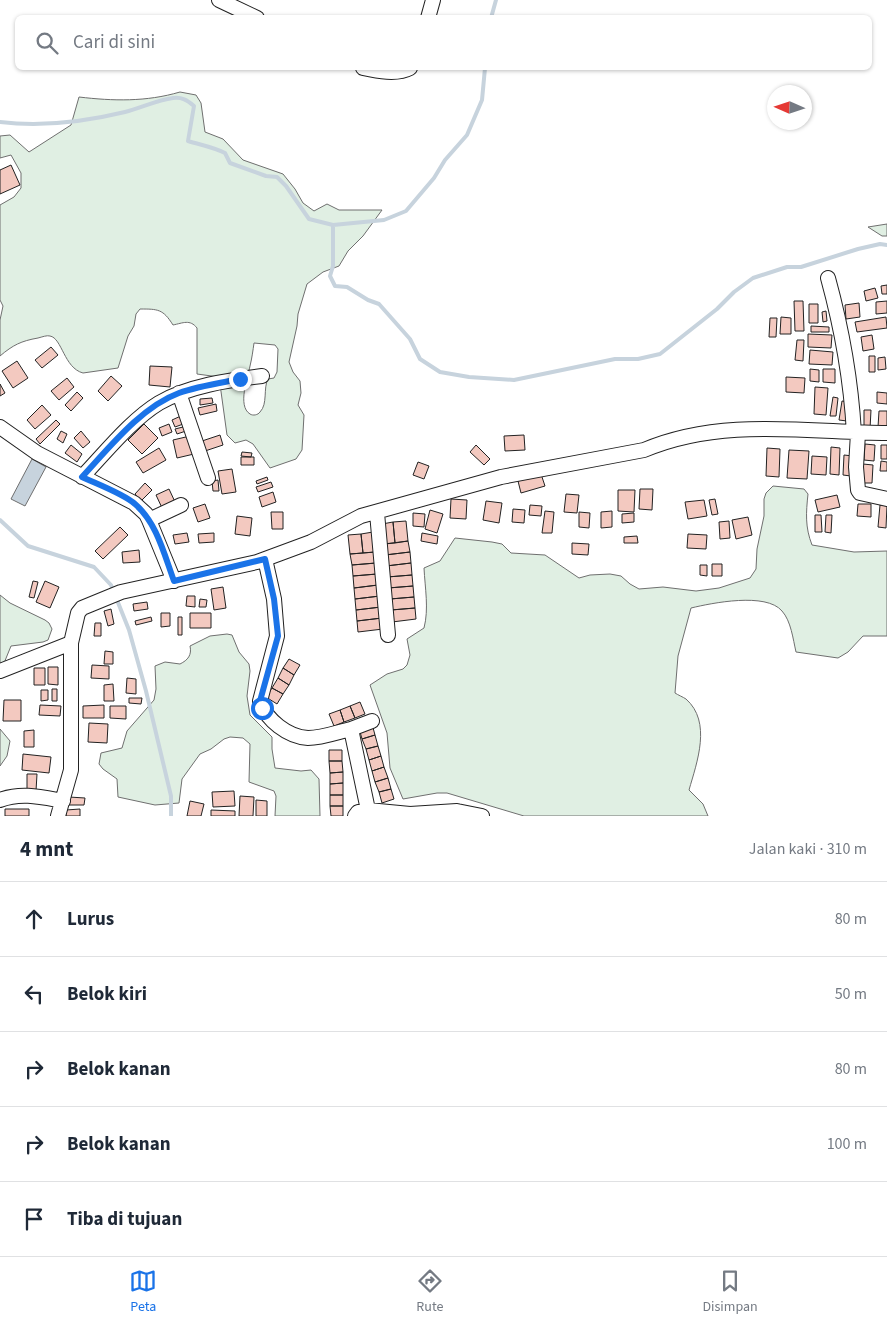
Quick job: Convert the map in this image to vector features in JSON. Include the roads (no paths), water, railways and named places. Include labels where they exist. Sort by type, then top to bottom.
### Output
[{"type":"street","points":[[219,0],[251,15]]},
{"type":"street","points":[[429,15],[433,0]]},
{"type":"street","points":[[379,70],[403,70]]},
{"type":"street","points":[[828,278],[847,361],[856,433],[858,490],[860,493],[887,499]]},
{"type":"street","points":[[82,477],[116,440],[159,403],[179,393],[262,376]]},
{"type":"street","points":[[179,393],[208,478]]},
{"type":"street","points":[[0,426],[37,453],[134,503],[146,514],[174,581]]},
{"type":"street","points":[[58,816],[71,770],[72,643],[78,613],[82,608],[115,594],[265,559],[311,542],[354,520],[501,477],[644,450],[659,444],[720,430],[756,429],[887,433]]},
{"type":"street","points":[[149,520],[181,505]]},
{"type":"street","points":[[376,513],[388,635]]},
{"type":"street","points":[[265,559],[274,599],[278,636],[260,701],[262,708],[275,723],[285,730],[300,736],[315,737],[351,729],[372,721]]},
{"type":"street","points":[[0,671],[72,643]]},
{"type":"street","points":[[351,729],[368,810]]},
{"type":"street","points":[[0,800],[18,795],[63,800]]},
{"type":"street","points":[[355,816],[358,812],[368,810],[410,815],[457,814],[482,816]]},
{"type":"waterway","points":[[492,15],[496,0]]},
{"type":"waterway","points":[[0,122],[47,124],[79,121],[125,112],[167,99],[182,99],[194,106],[188,141],[225,153],[230,163],[266,176],[277,177],[286,186],[309,219],[333,225],[384,220],[406,211],[434,178],[445,160],[467,135],[482,100],[485,70]]},
{"type":"waterway","points":[[333,225],[333,266],[330,276],[335,286],[347,287],[368,300],[379,304],[410,339],[420,359],[440,372],[469,377],[514,380],[615,359],[638,359],[660,354],[753,278],[787,267],[801,267],[858,249],[880,244],[887,245]]},
{"type":"waterway","points":[[0,520],[28,546],[94,567],[111,585],[129,630],[146,691],[171,796],[171,816]]}]
